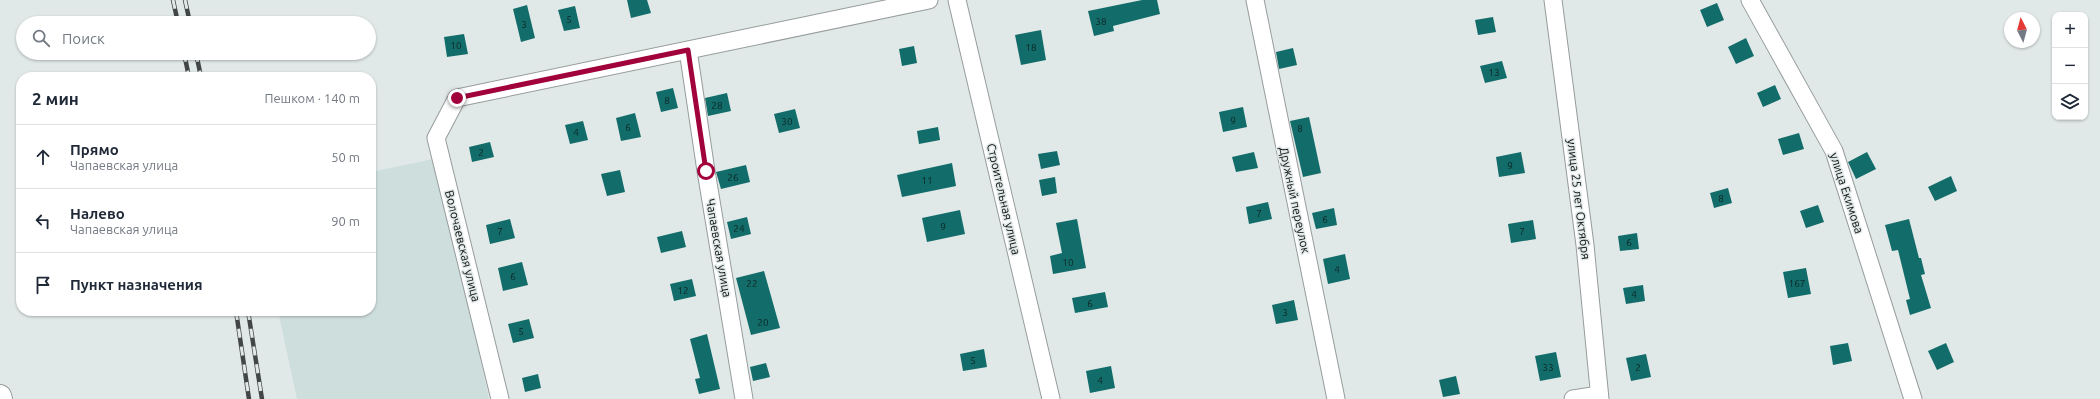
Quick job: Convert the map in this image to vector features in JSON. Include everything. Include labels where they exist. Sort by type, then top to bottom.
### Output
[{"type":"street","points":[[688,50],[927,0]]},
{"type":"street","name":"Строительная улица","points":[[957,0],[1051,399]]},
{"type":"street","name":"Дружный переулок","points":[[1254,0],[1336,399]]},
{"type":"street","name":"улица 25 лет Октября","points":[[1553,0],[1586,246],[1600,397]]},
{"type":"street","name":"улица Екимова","points":[[1750,0],[1834,151],[1913,399]]},
{"type":"street","name":"Волочаевская улица","points":[[500,399],[436,138],[457,98],[688,50]]},
{"type":"street","name":"Чапаевская улица","points":[[688,50],[706,171],[744,399]]},
{"type":"street","points":[[1573,399],[1600,397]]},
{"type":"shaded area","points":[[438,158],[489,399],[297,399],[279,316],[376,316],[376,171]]},
{"type":"building","points":[[627,0],[647,0],[651,13],[631,18]]},
{"type":"building","points":[[1142,0],[1157,0],[1160,14],[1113,26],[1114,31],[1094,36],[1088,11]]},
{"type":"building","points":[[1717,3],[1724,20],[1707,27],[1700,10]]},
{"type":"building","points":[[527,5],[535,38],[521,42],[513,9]]},
{"type":"building","points":[[575,6],[580,28],[564,31],[558,10]]},
{"type":"building","points":[[1493,17],[1496,32],[1478,35],[1475,20]]},
{"type":"building","points":[[1041,30],[1046,60],[1021,65],[1015,35]]},
{"type":"building","points":[[464,34],[468,54],[447,57],[444,37]]},
{"type":"building","points":[[1746,38],[1754,56],[1736,64],[1728,47]]},
{"type":"building","points":[[914,46],[917,63],[902,66],[899,49]]},
{"type":"building","points":[[1293,48],[1297,65],[1279,69],[1276,52]]},
{"type":"building","points":[[1502,61],[1507,78],[1485,83],[1480,66]]},
{"type":"building","points":[[1775,85],[1781,99],[1763,107],[1757,93]]},
{"type":"building","points":[[673,88],[678,108],[661,112],[656,92]]},
{"type":"building","points":[[727,93],[731,111],[708,116],[705,98]]},
{"type":"building","points":[[1243,107],[1247,127],[1223,132],[1219,112]]},
{"type":"building","points":[[795,109],[800,128],[779,133],[774,114]]},
{"type":"building","points":[[635,113],[641,137],[621,141],[616,118]]},
{"type":"building","points":[[1309,117],[1321,173],[1303,177],[1290,121]]},
{"type":"building","points":[[583,121],[588,140],[570,144],[565,125]]},
{"type":"building","points":[[938,127],[940,140],[919,144],[917,131]]},
{"type":"building","points":[[1799,133],[1804,149],[1783,155],[1778,139]]},
{"type":"building","points":[[490,142],[494,157],[472,162],[469,147]]},
{"type":"building","points":[[1057,151],[1060,165],[1041,169],[1038,154]]},
{"type":"building","points":[[1254,152],[1258,168],[1236,172],[1232,157]]},
{"type":"building","points":[[1521,152],[1525,173],[1499,177],[1496,157]]},
{"type":"building","points":[[1867,152],[1876,169],[1856,179],[1848,162]]},
{"type":"building","points":[[952,163],[956,186],[902,197],[897,175]]},
{"type":"building","points":[[746,165],[750,182],[721,189],[716,172]]},
{"type":"building","points":[[620,170],[625,192],[607,196],[601,174]]},
{"type":"building","points":[[1951,176],[1957,191],[1935,201],[1928,187]]},
{"type":"building","points":[[1055,177],[1057,193],[1042,196],[1039,180]]},
{"type":"building","points":[[1728,188],[1732,203],[1714,208],[1710,193]]},
{"type":"building","points":[[1268,202],[1272,219],[1249,224],[1246,207]]},
{"type":"building","points":[[1818,205],[1824,222],[1806,228],[1800,211]]},
{"type":"building","points":[[1334,208],[1337,225],[1316,229],[1312,213]]},
{"type":"building","points":[[960,210],[965,234],[927,242],[922,218]]},
{"type":"building","points":[[747,217],[751,234],[731,239],[727,222]]},
{"type":"building","points":[[510,219],[515,238],[490,244],[486,225]]},
{"type":"building","points":[[1077,219],[1086,268],[1053,274],[1050,256],[1062,253],[1056,223]]},
{"type":"building","points":[[1909,219],[1919,258],[1921,258],[1925,274],[1921,275],[1931,308],[1910,315],[1906,300],[1910,299],[1898,250],[1892,251],[1885,225]]},
{"type":"building","points":[[1533,220],[1536,239],[1511,243],[1508,224]]},
{"type":"building","points":[[682,231],[686,247],[661,253],[657,237]]},
{"type":"building","points":[[1637,233],[1639,249],[1620,251],[1618,236]]},
{"type":"building","points":[[1345,254],[1350,279],[1328,284],[1323,259]]},
{"type":"building","points":[[522,262],[528,285],[503,291],[498,268]]},
{"type":"building","points":[[1806,268],[1811,294],[1788,298],[1783,272]]},
{"type":"building","points":[[764,271],[780,328],[751,335],[736,278]]},
{"type":"building","points":[[692,279],[696,296],[674,301],[670,284]]},
{"type":"building","points":[[1643,285],[1645,301],[1626,304],[1623,288]]},
{"type":"building","points":[[1105,292],[1108,307],[1075,313],[1072,298]]},
{"type":"building","points":[[1294,300],[1298,320],[1276,324],[1272,305]]},
{"type":"building","points":[[529,319],[534,338],[513,343],[508,324]]},
{"type":"building","points":[[707,334],[720,389],[699,394],[695,379],[700,378],[690,339]]},
{"type":"building","points":[[1848,343],[1852,361],[1833,365],[1830,346]]},
{"type":"building","points":[[1946,343],[1954,362],[1937,370],[1928,351]]},
{"type":"building","points":[[984,349],[987,367],[963,371],[960,354]]},
{"type":"building","points":[[1556,352],[1561,377],[1540,381],[1535,356]]},
{"type":"building","points":[[1646,354],[1651,377],[1631,381],[1626,358]]},
{"type":"building","points":[[766,363],[770,377],[753,381],[750,367]]},
{"type":"building","points":[[1111,366],[1115,388],[1090,393],[1086,371]]},
{"type":"building","points":[[538,374],[541,388],[525,392],[522,378]]},
{"type":"building","points":[[1456,376],[1460,394],[1443,397],[1439,380]]},
{"type":"railway","points":[[173,0],[176,16]]},
{"type":"railway","points":[[185,0],[188,16]]},
{"type":"railway","points":[[185,60],[188,72]]},
{"type":"railway","points":[[197,60],[200,72]]},
{"type":"railway","points":[[237,316],[249,399]]},
{"type":"railway","points":[[249,316],[262,399]]},
{"type":"route","points":[[457,98],[688,50],[706,171]]}]
